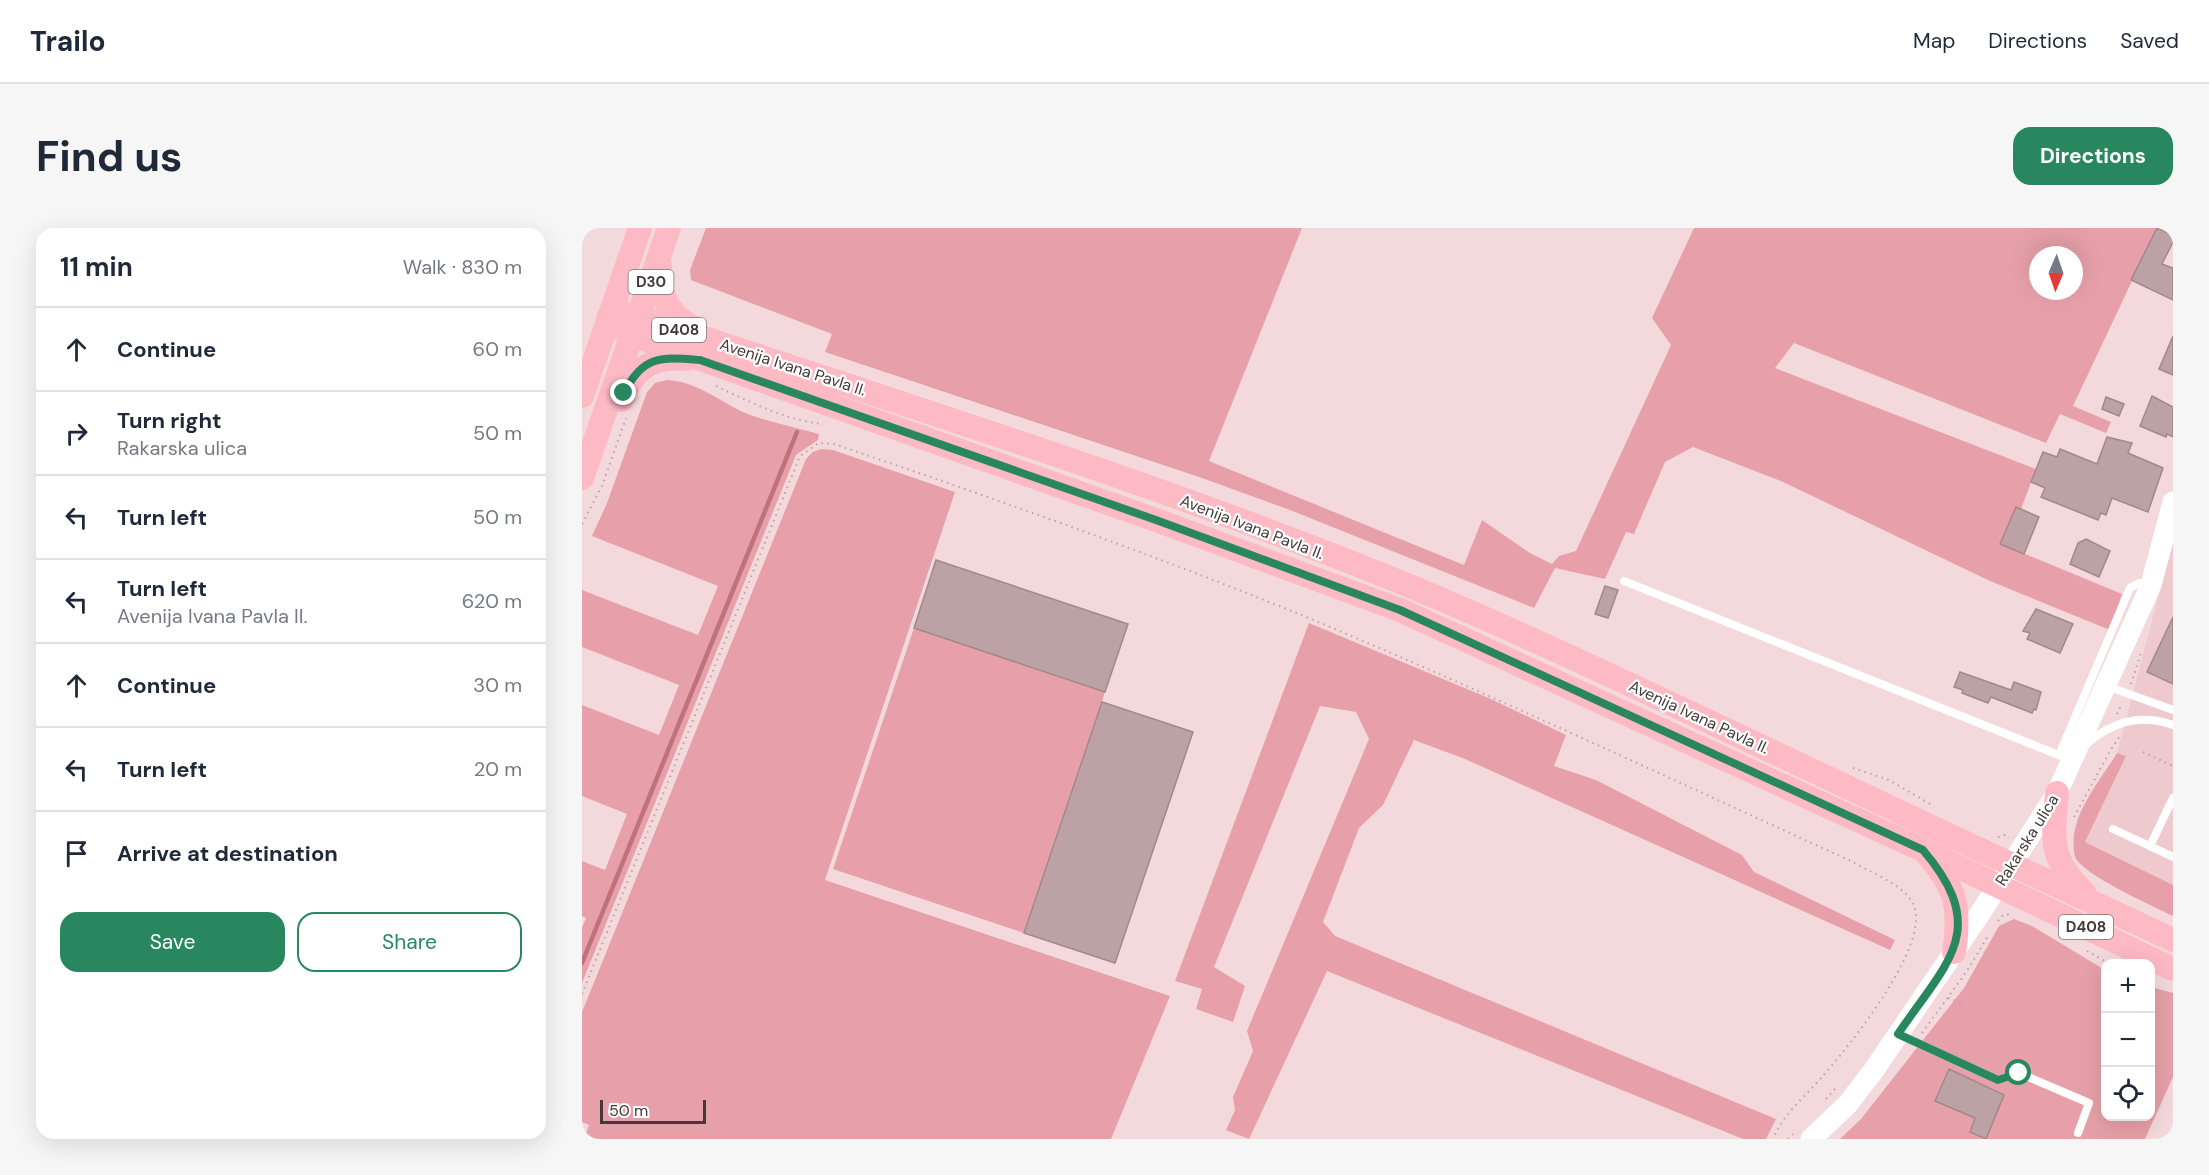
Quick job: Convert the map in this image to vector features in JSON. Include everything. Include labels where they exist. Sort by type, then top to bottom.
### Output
[{"type":"main road","name":"D30","points":[[582,396],[640,228]]},
{"type":"main road","name":"D30","points":[[582,478],[669,228]]},
{"type":"main road","points":[[661,252],[660,288],[664,300],[676,316],[689,326],[725,340],[747,354]]},
{"type":"main road","name":"Avenija Ivana Pavla II.","points":[[609,316],[616,326],[635,326],[747,354],[838,381],[1169,496],[1416,589],[1650,693],[2173,940]]},
{"type":"main road","name":"Avenija Ivana Pavla II.","points":[[635,326],[700,360],[1156,520],[1400,610],[1923,850],[2173,969]]},
{"type":"main road","points":[[600,425],[616,413],[633,376],[647,363],[661,359],[700,360]]},
{"type":"main road","name":"Rakarska ulica","points":[[1814,1133],[1846,1105],[1898,1034],[1999,886],[2057,793],[2070,756],[2106,685],[2151,585],[2173,502]]},
{"type":"main road","points":[[2057,793],[2054,844],[2056,856],[2069,876],[2096,904]]},
{"type":"main road","points":[[1923,850],[1954,894],[1958,920],[1954,952]]},
{"type":"lane","points":[[1624,581],[2070,756]]},
{"type":"lane","points":[[2070,756],[2130,588],[2139,583],[2151,585]]},
{"type":"lane","points":[[2106,685],[2150,704],[2173,710]]},
{"type":"lane","points":[[2150,704],[2173,723]]},
{"type":"lane","points":[[2070,756],[2103,731],[2121,722],[2135,718],[2173,723]]},
{"type":"lane","points":[[2150,846],[2173,798]]},
{"type":"lane","points":[[2113,829],[2173,857]]},
{"type":"lane","points":[[1898,1034],[1998,1080],[2019,1073],[2089,1103],[2078,1133]]},
{"type":"path","points":[[711,384],[750,403],[804,422],[828,424]]},
{"type":"path","points":[[582,524],[602,486],[630,408]]},
{"type":"path","points":[[582,994],[800,456],[819,443],[834,444],[1142,554],[1313,620],[1536,716],[1851,861],[1898,889],[1912,901],[1916,914],[1916,931],[1911,947],[1864,1025],[1821,1078],[1779,1121],[1773,1139]]},
{"type":"path","points":[[2074,819],[2110,751],[2122,734],[2121,722],[2117,713],[2135,676],[2136,665],[2144,646]]},
{"type":"path","points":[[2143,752],[2173,766]]},
{"type":"path","points":[[1948,998],[1965,1004]]},
{"type":"path","points":[[1821,1104],[1838,1087]]},
{"type":"path","points":[[1788,1139],[1814,1133]]},
{"type":"shaded area","points":[[706,228],[1302,228],[1209,461],[1464,565],[1482,520],[1530,553],[1552,564],[1559,556],[1576,551],[1671,345],[1652,318],[1694,228],[2157,228],[2073,406],[2111,422],[2106,433],[2060,414],[2046,443],[1794,343],[1775,368],[2036,469],[2021,509],[2016,507],[2001,544],[2122,594],[2110,630],[1990,581],[1783,482],[1693,447],[1665,462],[1634,534],[1626,532],[1605,579],[1555,568],[1534,608],[1290,510],[1202,478],[825,352],[832,334],[691,280],[690,270]]},
{"type":"shaded area","points":[[667,380],[697,387],[752,416],[819,434],[818,440],[796,455],[582,983],[582,928],[586,918],[582,916],[582,861],[605,870],[627,814],[582,796],[582,705],[659,735],[679,685],[582,647],[582,590],[698,635],[718,586],[592,536],[607,503],[647,392],[655,383]]},
{"type":"shaded area","points":[[821,449],[833,450],[955,492],[825,880],[1170,996],[1111,1139],[584,1139],[589,1125],[582,1122],[582,1012],[806,459],[813,452]]},
{"type":"shaded area","points":[[2173,541],[2173,885],[2085,842],[2126,756],[2117,753]]},
{"type":"shaded area","points":[[1309,623],[1491,699],[1566,735],[1554,766],[1596,780],[1742,855],[1754,872],[1895,940],[1890,950],[1465,759],[1414,740],[1383,805],[1359,828],[1323,922],[1335,936],[1776,1119],[1766,1139],[1743,1139],[1327,971],[1249,1139],[1226,1130],[1235,1110],[1233,1097],[1253,1051],[1247,1031],[1369,739],[1356,712],[1320,706],[1214,967],[1245,986],[1233,1022],[1196,1009],[1202,989],[1175,981]]},
{"type":"shaded area","points":[[914,628],[1105,692],[1024,933],[833,869]]},
{"type":"shaded area","points":[[2117,753],[2126,756],[2085,842],[2173,885],[2173,916],[2104,881],[2075,857],[2074,832],[2082,809]]},
{"type":"shaded area","points":[[2014,919],[2032,926],[2101,968],[2101,1121],[2153,1121],[2145,1139],[1840,1139],[1861,1119],[1964,988],[1999,926]]},
{"type":"shaded area","points":[[2155,988],[2173,993],[2173,1077],[2155,1117]]},
{"type":"building","points":[[2157,228],[2173,235],[2173,242],[2162,264],[2173,268],[2173,300],[2131,280]]},
{"type":"building","points":[[2173,336],[2173,375],[2159,369]]},
{"type":"building","points":[[2152,396],[2173,407],[2173,437],[2167,434],[2166,437],[2140,426]]},
{"type":"building","points":[[2106,397],[2124,404],[2119,416],[2102,409]]},
{"type":"building","points":[[2107,437],[2132,443],[2128,453],[2163,468],[2148,512],[2112,498],[2106,515],[2101,513],[2098,520],[2041,497],[2045,488],[2031,482],[2043,452],[2057,457],[2060,449],[2097,464]]},
{"type":"building","points":[[2016,507],[2039,517],[2024,554],[2000,544]]},
{"type":"building","points":[[2086,539],[2110,551],[2099,577],[2070,564],[2078,543]]},
{"type":"building","points":[[936,560],[1128,624],[1105,692],[914,628]]},
{"type":"building","points":[[1605,586],[1618,590],[1608,618],[1595,614]]},
{"type":"building","points":[[2036,609],[2073,624],[2060,653],[2027,639],[2030,633],[2023,631]]},
{"type":"building","points":[[2173,617],[2173,684],[2147,672]]},
{"type":"building","points":[[1960,672],[2011,690],[2014,682],[2041,692],[2036,710],[2034,709],[2032,713],[1991,697],[1988,703],[1962,693],[1963,690],[1954,687]]},
{"type":"building","points":[[1102,702],[1193,732],[1115,963],[1024,933]]},
{"type":"building","points":[[1949,1069],[2004,1095],[1986,1139],[1970,1132],[1975,1118],[1935,1101]]},
{"type":"waterway","points":[[582,963],[797,432]]},
{"type":"route","points":[[624,393],[633,376],[647,363],[661,359],[700,360],[1156,520],[1400,610],[1923,850],[1936,865],[1954,894],[1957,905],[1957,934],[1954,952],[1898,1034],[1998,1080],[2019,1073]]}]
